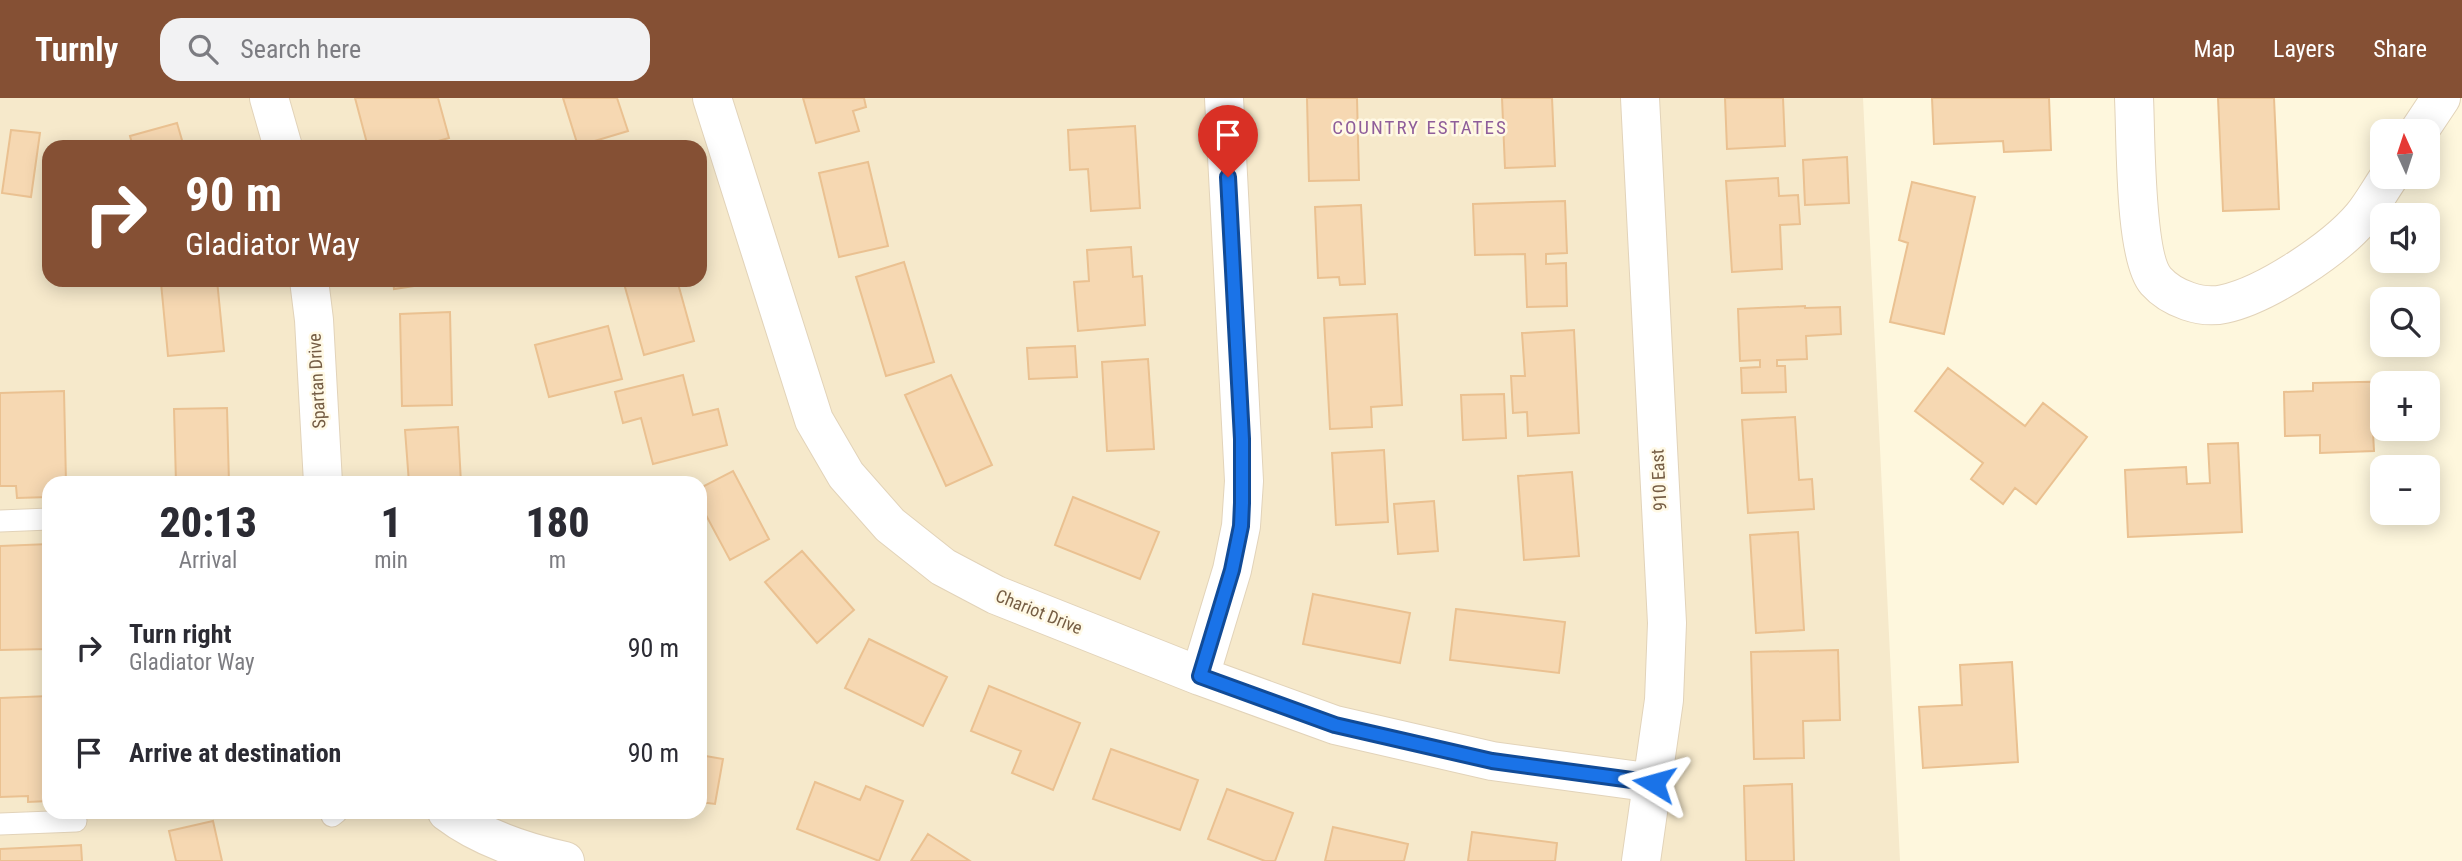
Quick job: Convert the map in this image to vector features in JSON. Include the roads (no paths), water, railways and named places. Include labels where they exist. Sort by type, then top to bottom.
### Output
[{"type":"street","points":[[270,98],[281,140]]},
{"type":"street","name":"Chariot Drive","points":[[712,98],[814,420],[846,475],[890,525],[943,567],[996,595],[1200,676],[1335,725],[1492,761],[1654,783]]},
{"type":"street","points":[[1200,676],[1232,570],[1241,526],[1244,481],[1224,98]]},
{"type":"street","name":"910 East","points":[[1640,98],[1667,623],[1664,700],[1641,861]]},
{"type":"street","points":[[2134,98],[2140,230],[2144,255],[2155,280],[2175,296],[2201,305],[2223,304],[2252,294],[2319,256],[2362,217],[2381,189]]},
{"type":"street","points":[[2427,119],[2441,98]]},
{"type":"street","name":"Spartan Drive","points":[[310,287],[323,476]]},
{"type":"street","points":[[456,819],[502,843],[565,861]]},
{"type":"lane","points":[[0,521],[42,519]]},
{"type":"lane","points":[[0,824],[76,821]]},
{"type":"district","name":"COUNTRY ESTATES","points":[[1420,127]]}]
